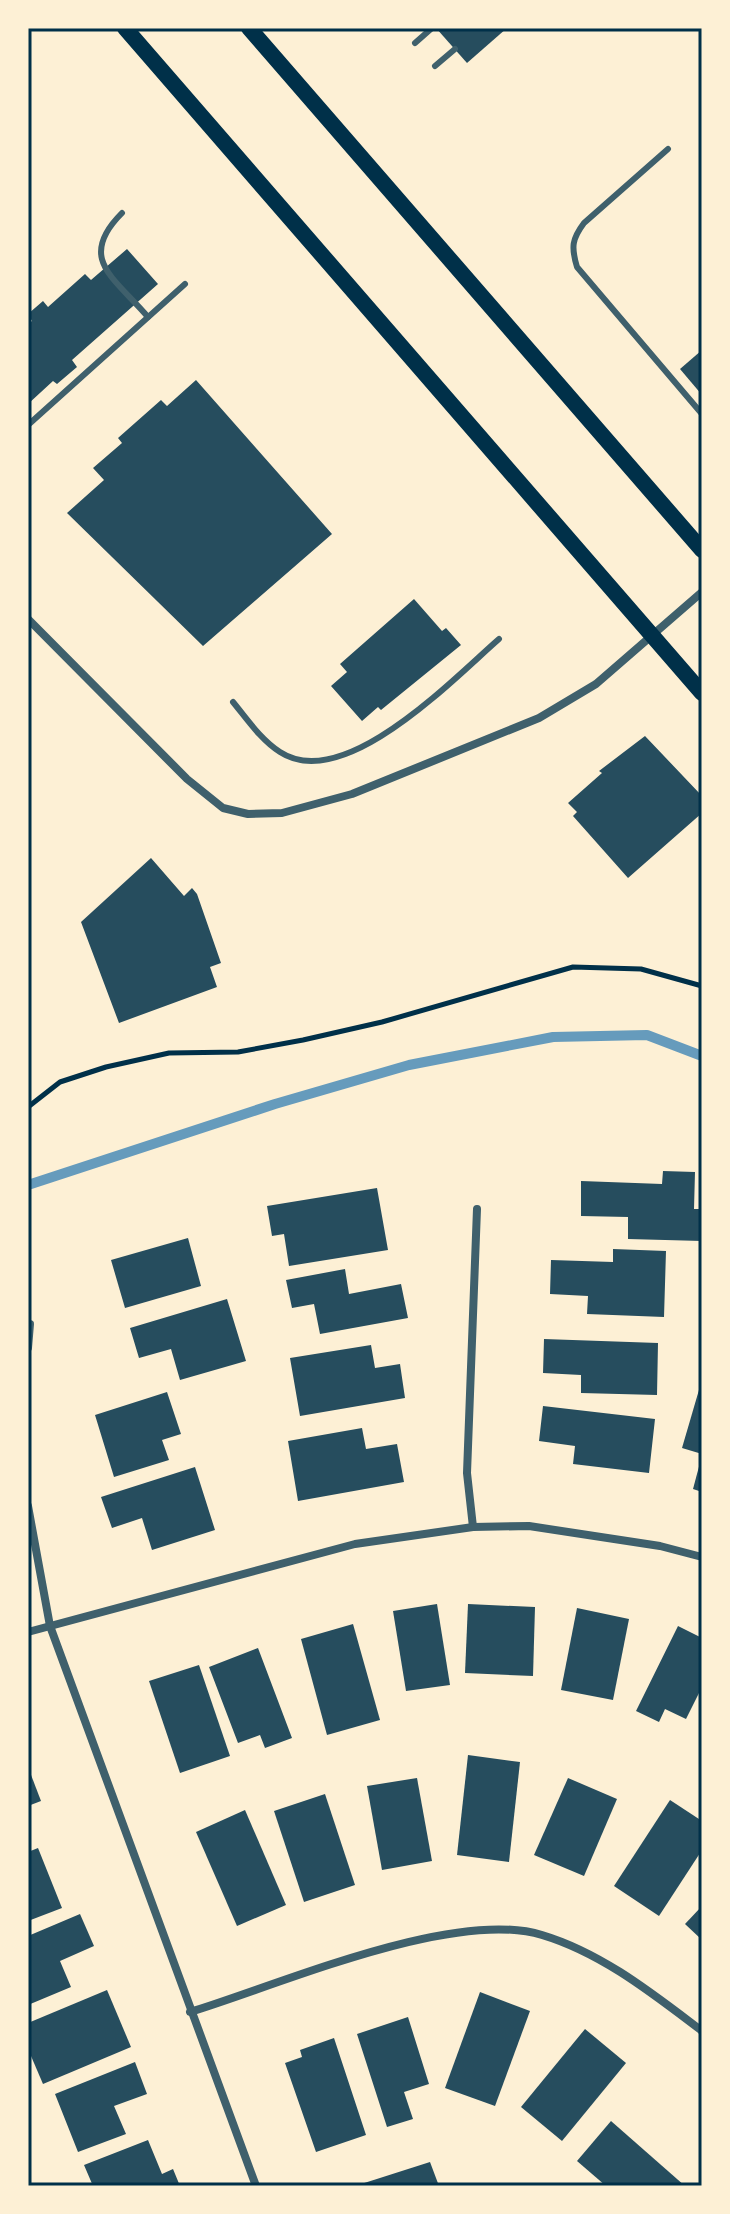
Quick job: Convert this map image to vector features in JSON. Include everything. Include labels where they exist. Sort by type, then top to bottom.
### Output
[{"type":"main road","points":[[125,28],[702,693]]},
{"type":"main road","points":[[249,28],[702,550]]},
{"type":"street","points":[[28,619],[187,779],[223,808],[248,814],[282,813],[352,794],[539,718],[596,684],[702,592]]},
{"type":"street","points":[[473,1527],[467,1473],[477,1209]]},
{"type":"street","points":[[28,1348],[30,1324]]},
{"type":"street","points":[[28,1506],[50,1626],[256,2186]]},
{"type":"street","points":[[28,1632],[355,1544],[473,1527],[529,1526],[660,1546],[702,1557]]},
{"type":"street","points":[[190,2012],[420,1938],[486,1929],[540,1934],[593,1955],[702,2031]]},
{"type":"lane","points":[[415,43],[432,28]]},
{"type":"lane","points":[[435,66],[455,49]]},
{"type":"lane","points":[[668,149],[584,223],[571,249],[577,267],[702,414]]},
{"type":"lane","points":[[122,213],[105,230],[99,245],[100,260],[148,317]]},
{"type":"lane","points":[[28,425],[185,284]]},
{"type":"lane","points":[[233,702],[280,752],[299,760],[320,760],[381,739],[499,639]]},
{"type":"path","points":[[28,1107],[60,1082],[106,1067],[169,1053],[238,1052],[303,1040],[396,1019],[573,967],[641,969],[702,986]]},
{"type":"building","points":[[436,28],[507,28],[467,63]]},
{"type":"building","points":[[127,249],[158,284],[72,360],[77,367],[57,384],[53,381],[28,404],[28,324],[32,321],[28,314],[43,301],[48,307],[85,274],[91,280]]},
{"type":"building","points":[[702,350],[702,395],[680,369]]},
{"type":"building","points":[[196,380],[332,534],[203,646],[67,513],[104,480],[93,468],[122,443],[118,438],[161,400],[167,406]]},
{"type":"building","points":[[414,599],[442,631],[446,628],[461,645],[381,710],[378,707],[362,721],[331,686],[347,672],[340,664]]},
{"type":"building","points":[[645,736],[702,796],[702,813],[628,878],[573,816],[577,812],[568,803],[602,773],[599,771]]},
{"type":"building","points":[[151,858],[184,896],[192,888],[197,894],[221,963],[210,967],[217,987],[119,1023],[81,922]]},
{"type":"building","points":[[663,1171],[695,1172],[694,1209],[702,1209],[702,1241],[628,1239],[628,1217],[581,1216],[581,1181],[662,1184]]},
{"type":"building","points":[[377,1188],[388,1250],[289,1266],[284,1234],[272,1236],[267,1206]]},
{"type":"building","points":[[188,1238],[201,1286],[125,1308],[111,1260]]},
{"type":"building","points":[[613,1249],[666,1251],[664,1317],[587,1314],[588,1296],[550,1294],[551,1260],[613,1262]]},
{"type":"building","points":[[345,1269],[349,1294],[401,1284],[408,1318],[320,1334],[314,1304],[292,1308],[286,1280]]},
{"type":"building","points":[[227,1299],[246,1361],[180,1380],[171,1349],[139,1358],[130,1328]]},
{"type":"building","points":[[544,1339],[658,1343],[657,1395],[581,1393],[581,1375],[543,1373]]},
{"type":"building","points":[[371,1345],[375,1368],[400,1364],[405,1398],[300,1416],[290,1358]]},
{"type":"building","points":[[702,1383],[702,1454],[682,1448]]},
{"type":"building","points":[[167,1392],[181,1434],[162,1440],[169,1460],[114,1477],[95,1415]]},
{"type":"building","points":[[543,1406],[655,1419],[649,1473],[573,1464],[575,1446],[539,1441]]},
{"type":"building","points":[[362,1428],[366,1449],[397,1444],[404,1482],[298,1501],[288,1441]]},
{"type":"building","points":[[702,1459],[702,1492],[693,1489]]},
{"type":"building","points":[[195,1467],[215,1530],[152,1550],[142,1518],[112,1528],[101,1497]]},
{"type":"building","points":[[437,1604],[450,1685],[406,1691],[393,1611]]},
{"type":"building","points":[[468,1604],[535,1607],[533,1676],[465,1673]]},
{"type":"building","points":[[577,1608],[629,1619],[613,1700],[561,1690]]},
{"type":"building","points":[[353,1624],[380,1720],[327,1735],[301,1639]]},
{"type":"building","points":[[678,1626],[702,1638],[702,1687],[686,1719],[665,1709],[659,1722],[636,1711]]},
{"type":"building","points":[[258,1648],[292,1738],[265,1748],[260,1735],[238,1743],[209,1667]]},
{"type":"building","points":[[199,1665],[230,1756],[180,1773],[149,1681]]},
{"type":"building","points":[[468,1755],[520,1762],[509,1862],[457,1855]]},
{"type":"building","points":[[28,1767],[41,1801],[28,1806]]},
{"type":"building","points":[[417,1778],[432,1861],[382,1870],[367,1786]]},
{"type":"building","points":[[568,1778],[617,1799],[584,1876],[534,1855]]},
{"type":"building","points":[[325,1794],[355,1885],[304,1902],[274,1811]]},
{"type":"building","points":[[670,1800],[702,1821],[702,1850],[659,1916],[614,1886]]},
{"type":"building","points":[[245,1810],[286,1905],[237,1926],[196,1832]]},
{"type":"building","points":[[38,1848],[62,1908],[28,1921],[28,1852]]},
{"type":"building","points":[[702,1906],[702,1940],[685,1924]]},
{"type":"building","points":[[80,1914],[94,1946],[60,1961],[71,1987],[28,2005],[28,1936]]},
{"type":"building","points":[[107,1990],[131,2047],[43,2084],[28,2049],[28,2023]]},
{"type":"building","points":[[480,1992],[530,2011],[495,2106],[445,2088]]},
{"type":"building","points":[[408,2017],[429,2084],[404,2092],[413,2119],[387,2127],[357,2034]]},
{"type":"building","points":[[585,2029],[626,2063],[562,2141],[521,2107]]},
{"type":"building","points":[[334,2038],[366,2135],[316,2152],[285,2063],[302,2057],[300,2050]]},
{"type":"building","points":[[135,2062],[147,2094],[114,2106],[126,2134],[78,2152],[55,2094]]},
{"type":"building","points":[[611,2121],[685,2186],[606,2186],[577,2161]]},
{"type":"building","points":[[148,2140],[162,2174],[173,2169],[180,2186],[93,2186],[84,2165]]},
{"type":"building","points":[[430,2162],[439,2186],[358,2186],[358,2185]]},
{"type":"waterway","points":[[28,1185],[275,1104],[409,1065],[553,1037],[647,1035],[702,1056]]}]
